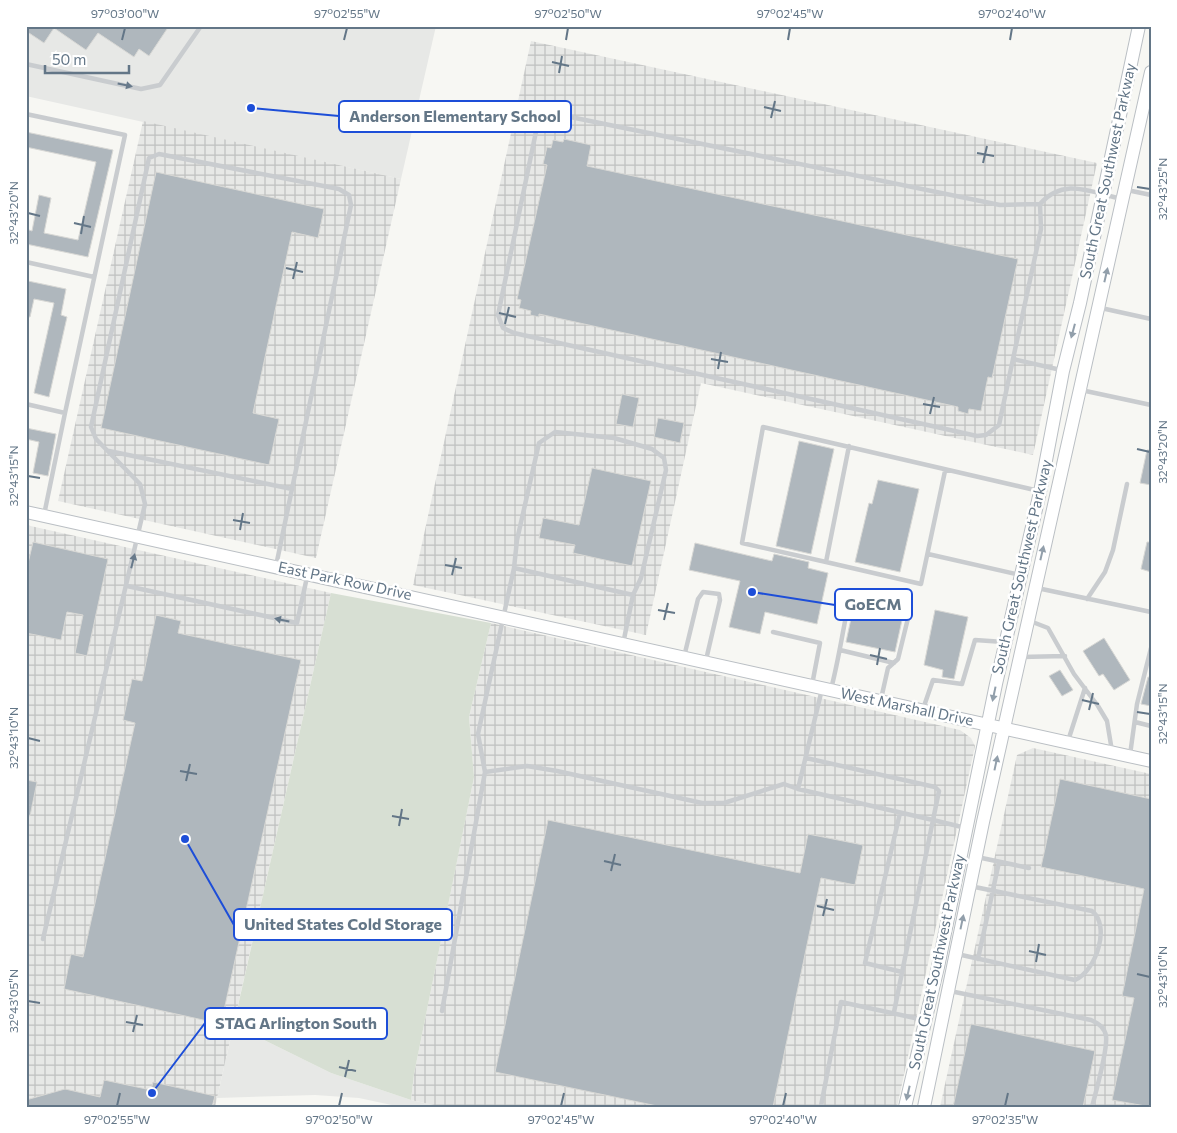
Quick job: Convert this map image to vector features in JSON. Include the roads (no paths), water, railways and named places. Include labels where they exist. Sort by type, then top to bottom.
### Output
[{"type":"main road","name":"South Great Southwest Parkway","points":[[905,1107],[987,725],[1040,492],[1063,371],[1080,303],[1138,26]]},
{"type":"main road","name":"South Great Southwest Parkway","points":[[924,1107],[1019,657],[1150,74]]},
{"type":"main road","points":[[1080,303],[1098,308]]},
{"type":"main road","points":[[1040,492],[1056,495]]},
{"type":"main road","name":"East Park Row Drive","points":[[26,512],[308,573],[664,654]]},
{"type":"main road","name":"West Marshall Drive","points":[[664,654],[1151,760]]},
{"type":"main road","points":[[925,1020],[942,1024]]},
{"type":"lane","points":[[26,64],[141,89],[160,85],[201,26]]},
{"type":"lane","points":[[1040,204],[1000,205],[551,113],[544,115],[538,122],[498,315],[503,328],[514,333],[978,436],[986,435],[999,425],[1041,229],[1040,204],[1049,193],[1065,187],[1103,195],[1151,195]]},
{"type":"lane","points":[[26,114],[125,135],[44,516]]},
{"type":"lane","points":[[43,939],[139,537],[145,504],[140,484],[96,439],[91,427],[149,158],[159,154],[339,189],[349,195],[351,204],[276,566]]},
{"type":"lane","points":[[26,262],[94,277]]},
{"type":"lane","points":[[1098,308],[1151,319]]},
{"type":"lane","points":[[1012,359],[1063,371]]},
{"type":"lane","points":[[1079,390],[1151,405]]},
{"type":"lane","points":[[26,404],[65,413]]},
{"type":"lane","points":[[945,471],[921,584],[742,544],[763,427],[1040,492]]},
{"type":"lane","points":[[442,1011],[485,772],[478,734],[504,617],[514,568],[517,540],[538,443],[555,432],[614,438],[652,449],[664,458],[666,470],[641,578],[634,595],[622,644]]},
{"type":"lane","points":[[826,562],[849,446]]},
{"type":"lane","points":[[108,451],[292,489]]},
{"type":"lane","points":[[1087,599],[1105,572],[1114,550],[1127,484]]},
{"type":"lane","points":[[928,554],[1021,576]]},
{"type":"lane","points":[[514,568],[634,595]]},
{"type":"lane","points":[[127,586],[297,623],[308,573]]},
{"type":"lane","points":[[1035,588],[1151,612]]},
{"type":"lane","points":[[684,658],[698,599],[703,592],[719,594],[720,600],[706,663]]},
{"type":"lane","points":[[798,789],[822,688],[840,650],[850,597],[854,593],[909,605],[910,610],[898,659],[888,668],[880,701]]},
{"type":"lane","points":[[1028,620],[1048,628],[1107,721],[1113,752]]},
{"type":"lane","points":[[773,632],[820,643],[822,688]]},
{"type":"lane","points":[[922,711],[933,680],[962,684],[975,640],[1006,642]]},
{"type":"lane","points":[[1130,756],[1137,704],[1151,648]]},
{"type":"lane","points":[[840,650],[894,663]]},
{"type":"lane","points":[[1019,657],[1065,656]]},
{"type":"lane","points":[[1067,742],[1085,688]]},
{"type":"lane","points":[[1135,722],[1151,726]]},
{"type":"lane","points":[[806,758],[935,787],[940,791],[894,1012]]},
{"type":"lane","points":[[485,772],[527,766],[702,803],[724,803],[784,784],[798,789],[966,828]]},
{"type":"lane","points":[[900,813],[865,963],[902,972]]},
{"type":"lane","points":[[976,857],[1029,868]]},
{"type":"lane","points":[[978,958],[999,862]]},
{"type":"lane","points":[[956,954],[1075,980],[1084,976],[1095,958],[1101,924],[1100,917],[1092,912],[970,886]]},
{"type":"lane","points":[[948,990],[1091,1020],[1099,1024],[1104,1029],[1106,1042],[1092,1107]]},
{"type":"lane","points":[[824,1107],[821,1106],[841,1002],[925,1020]]},
{"type":"place","name":"Anderson Elementary School","points":[[251,108]]},
{"type":"place","name":"GoECM","points":[[752,592]]},
{"type":"place","name":"United States Cold Storage","points":[[185,839]]},
{"type":"place","name":"STAG Arlington South","points":[[152,1093]]}]
